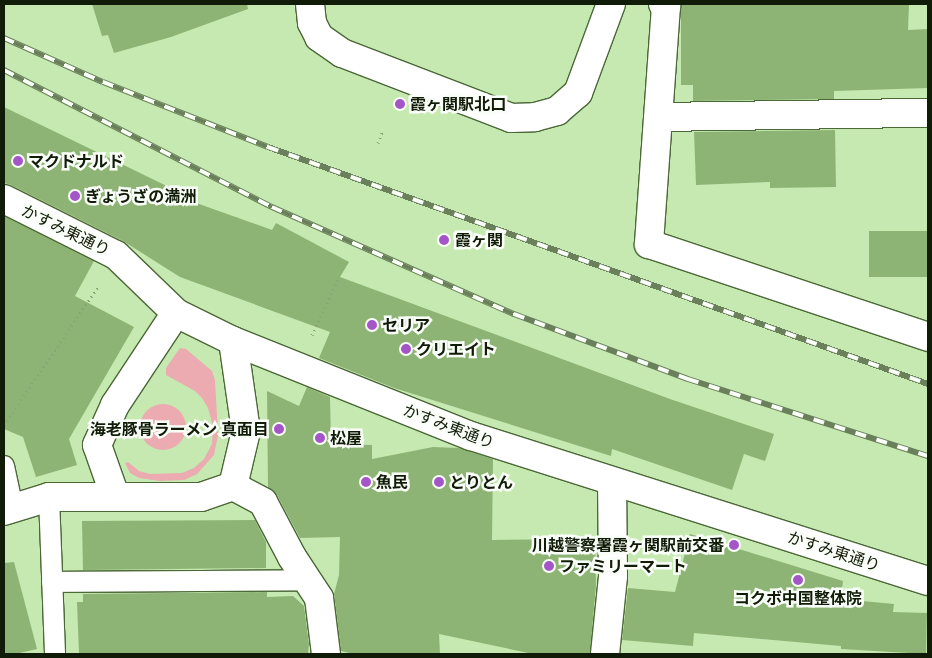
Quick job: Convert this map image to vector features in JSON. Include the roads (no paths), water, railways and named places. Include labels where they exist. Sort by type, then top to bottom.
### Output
[{"type":"street","points":[[310,4],[312,22],[319,37],[342,53],[511,118],[535,117],[557,110],[578,93],[612,4]]},
{"type":"street","points":[[663,4],[666,6],[660,116],[649,244],[928,337]]},
{"type":"street","points":[[660,116],[928,114]]},
{"type":"street","name":"かすみ東通り","points":[[4,199],[116,255],[176,313],[232,341],[471,436],[928,581]]},
{"type":"street","points":[[115,496],[97,445],[115,405],[176,313]]},
{"type":"street","points":[[232,341],[246,431],[233,486]]},
{"type":"street","points":[[605,654],[613,576],[612,482]]},
{"type":"street","points":[[8,510],[49,497],[201,497],[233,486],[263,502],[292,557],[319,598],[326,654]]},
{"type":"lane","points":[[4,466],[8,510]]},
{"type":"lane","points":[[49,497],[55,654]]},
{"type":"lane","points":[[52,582],[308,580]]},
{"type":"railway","points":[[4,38],[103,82],[268,147],[928,384]]},
{"type":"railway","points":[[4,70],[272,207],[514,314],[688,379],[928,456]]},
{"type":"place","name":"霞ヶ関駅北口","points":[[400,104]]},
{"type":"place","name":"マクドナルド","points":[[18,161]]},
{"type":"place","name":"ぎょうざの満洲","points":[[75,196]]},
{"type":"place","name":"霞ヶ関","points":[[444,240]]},
{"type":"place","name":"セリア","points":[[372,325]]},
{"type":"place","name":"クリエイト","points":[[406,349]]},
{"type":"place","name":"海老豚骨ラーメン 真面目","points":[[279,429]]},
{"type":"place","name":"松屋","points":[[320,438]]},
{"type":"place","name":"魚民","points":[[366,482]]},
{"type":"place","name":"とりとん","points":[[439,482]]},
{"type":"place","name":"川越警察署霞ヶ関駅前交番","points":[[734,545]]},
{"type":"place","name":"ファミリーマート","points":[[549,566]]},
{"type":"place","name":"コクボ中国整体院","points":[[798,580]]}]
